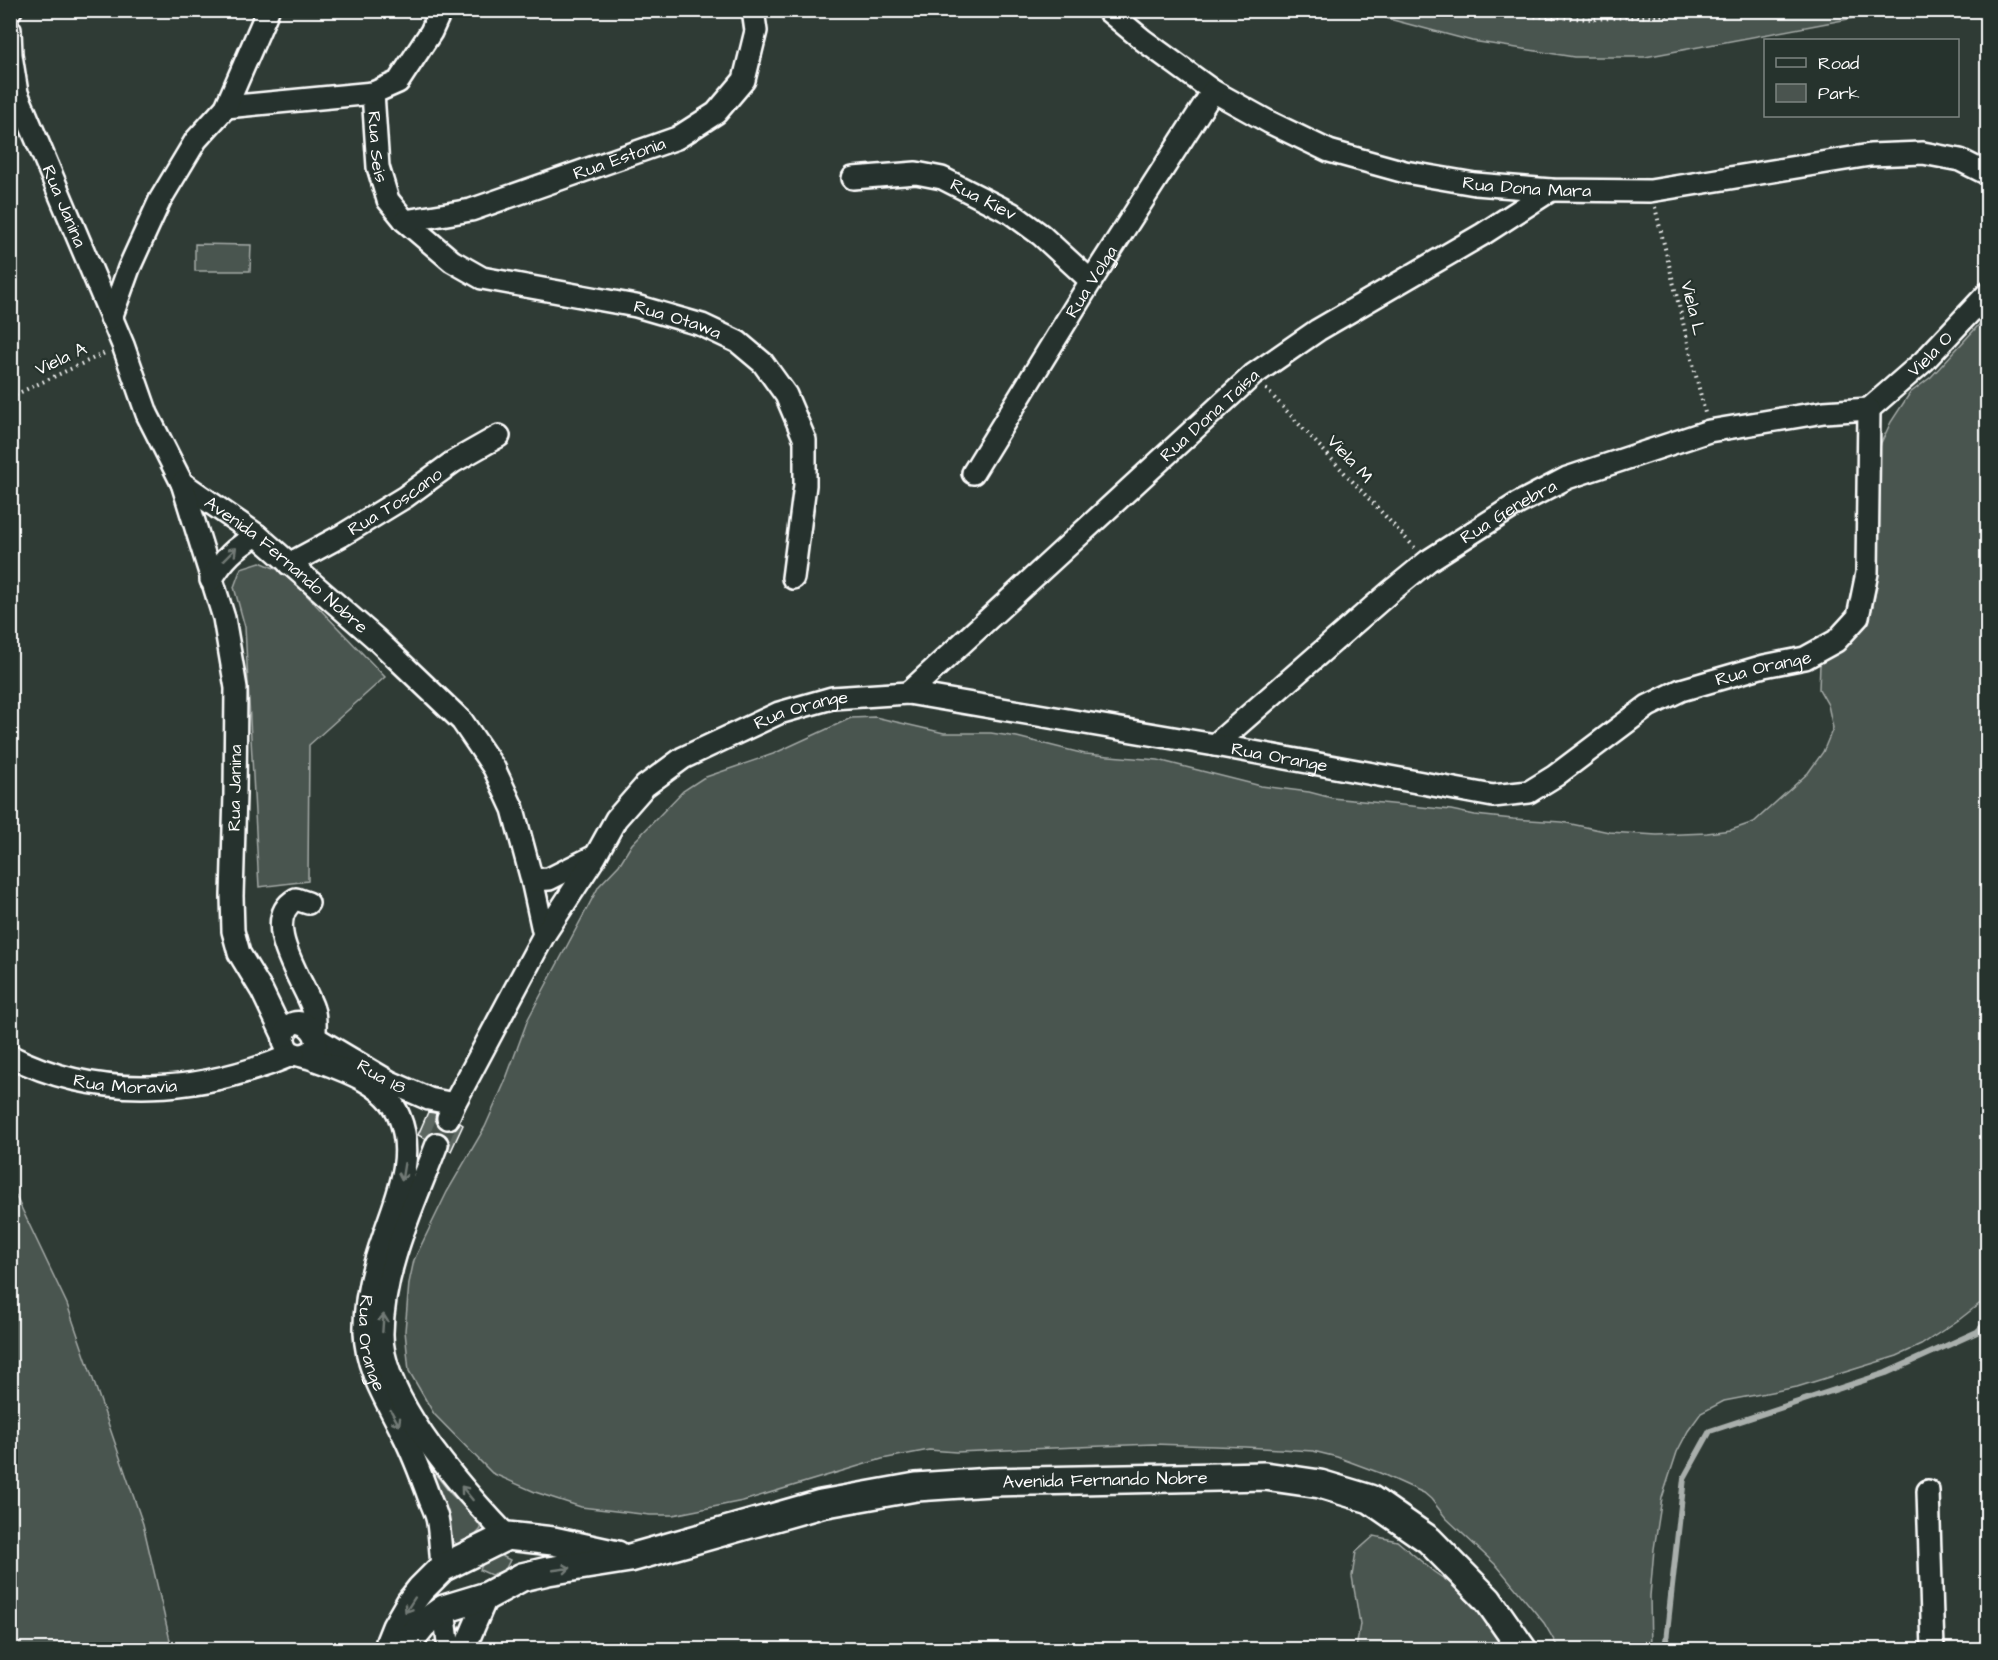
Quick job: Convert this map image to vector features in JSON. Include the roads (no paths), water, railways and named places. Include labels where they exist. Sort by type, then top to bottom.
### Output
[{"type":"main road","name":"Avenida Fernando Nobre","points":[[402,1650],[423,1624],[444,1609],[491,1594],[522,1577],[630,1558],[821,1504],[916,1487],[991,1482],[1265,1476],[1320,1484],[1370,1499],[1429,1540],[1488,1600],[1523,1650]]},
{"type":"main road","points":[[389,1650],[396,1627],[410,1603],[442,1568],[507,1536],[522,1577]]},
{"type":"main road","name":"Avenida Fernando Nobre","points":[[507,1536],[553,1541],[630,1558]]},
{"type":"main road","points":[[442,1568],[491,1594]]},
{"type":"main road","points":[[442,1568],[444,1609]]},
{"type":"street","points":[[111,318],[129,268],[160,200],[196,140],[225,107],[268,10]]},
{"type":"street","points":[[225,107],[373,93],[398,82],[431,32],[441,10]]},
{"type":"street","name":"Rua Estonia","points":[[405,221],[471,210],[677,138],[716,113],[744,80],[756,31],[753,10]]},
{"type":"street","name":"Rua Dona Mara","points":[[1107,10],[1143,40],[1213,91],[1269,123],[1329,151],[1405,172],[1475,184],[1551,190],[1650,191],[1870,155],[1923,153],[1960,160],[1988,174]]},
{"type":"street","points":[[10,30],[14,94]]},
{"type":"street","name":"Rua Volga","points":[[973,473],[1091,280],[1213,91]]},
{"type":"street","name":"Rua Seis","points":[[373,93],[378,167],[388,200]]},
{"type":"street","name":"Rua Janina","points":[[14,94],[111,318]]},
{"type":"street","name":"Rua Kiev","points":[[854,178],[916,173],[942,178],[1011,213],[1041,235],[1091,280]]},
{"type":"street","name":"Rua Dona Taísa","points":[[908,693],[1253,375],[1318,330],[1483,234],[1551,190]]},
{"type":"street","name":"Rua Otawa","points":[[388,200],[405,221],[452,261],[482,278],[636,306],[702,325],[738,342],[764,363],[786,395],[805,440],[805,485],[793,578]]},
{"type":"street","name":"Viela O","points":[[1869,409],[1924,361],[1988,293]]},
{"type":"street","name":"Avenida Fernando Nobre","points":[[111,318],[147,414],[182,483],[257,535],[375,638],[462,721],[494,768],[513,809],[544,935]]},
{"type":"street","name":"Rua Genebra","points":[[1215,745],[1428,561],[1517,504],[1568,478],[1709,431],[1824,412],[1869,409]]},
{"type":"street","name":"Rua Orange","points":[[544,935],[595,857],[616,819],[645,786],[683,758],[779,713],[832,698],[908,693],[1215,745],[1493,796],[1529,792],[1555,776],[1648,706],[1682,690],[1764,666],[1805,658],[1836,641],[1858,617],[1867,573],[1869,409]]},
{"type":"street","name":"Rua Toscano","points":[[289,564],[405,497],[453,462],[499,436]]},
{"type":"street","name":"Rua Janina","points":[[182,483],[224,618],[236,688],[233,931],[239,953],[291,1047]]},
{"type":"street","points":[[211,580],[222,562],[238,546],[257,535]]},
{"type":"street","points":[[532,880],[549,879],[595,857]]},
{"type":"street","points":[[308,903],[296,899],[289,903],[284,911],[282,930],[286,951],[313,1009],[311,1031],[313,1049],[310,1053],[291,1047],[289,1028],[293,1025],[311,1031]]},
{"type":"street","name":"Rua 18","points":[[311,1031],[390,1082],[451,1111],[544,935]]},
{"type":"street","name":"Rua Janina","points":[[262,991],[311,1031]]},
{"type":"street","name":"Rua 18","points":[[291,1047],[352,1073],[388,1096],[399,1114]]},
{"type":"street","name":"Rua Moravia","points":[[10,1056],[34,1068],[73,1080],[105,1085],[151,1087],[199,1083],[243,1072],[263,1056],[291,1047]]},
{"type":"street","name":"Rua Orange","points":[[399,1114],[406,1154],[403,1178],[397,1203],[384,1233],[372,1274],[366,1308],[365,1334],[370,1363],[381,1394],[420,1471],[438,1520],[442,1568]]},
{"type":"street","name":"Rua Orange","points":[[437,1144],[397,1247],[385,1300],[382,1335],[388,1366],[397,1390],[426,1439],[474,1502],[507,1536]]},
{"type":"street","points":[[1928,1491],[1933,1650]]},
{"type":"street","points":[[464,1650],[491,1594]]},
{"type":"street","points":[[444,1609],[449,1650]]},
{"type":"waterway","points":[[1665,1650],[1684,1478],[1710,1431],[1886,1373],[1977,1332],[1988,1321]]},
{"type":"tunnel","points":[[437,1144],[448,1118]]}]
